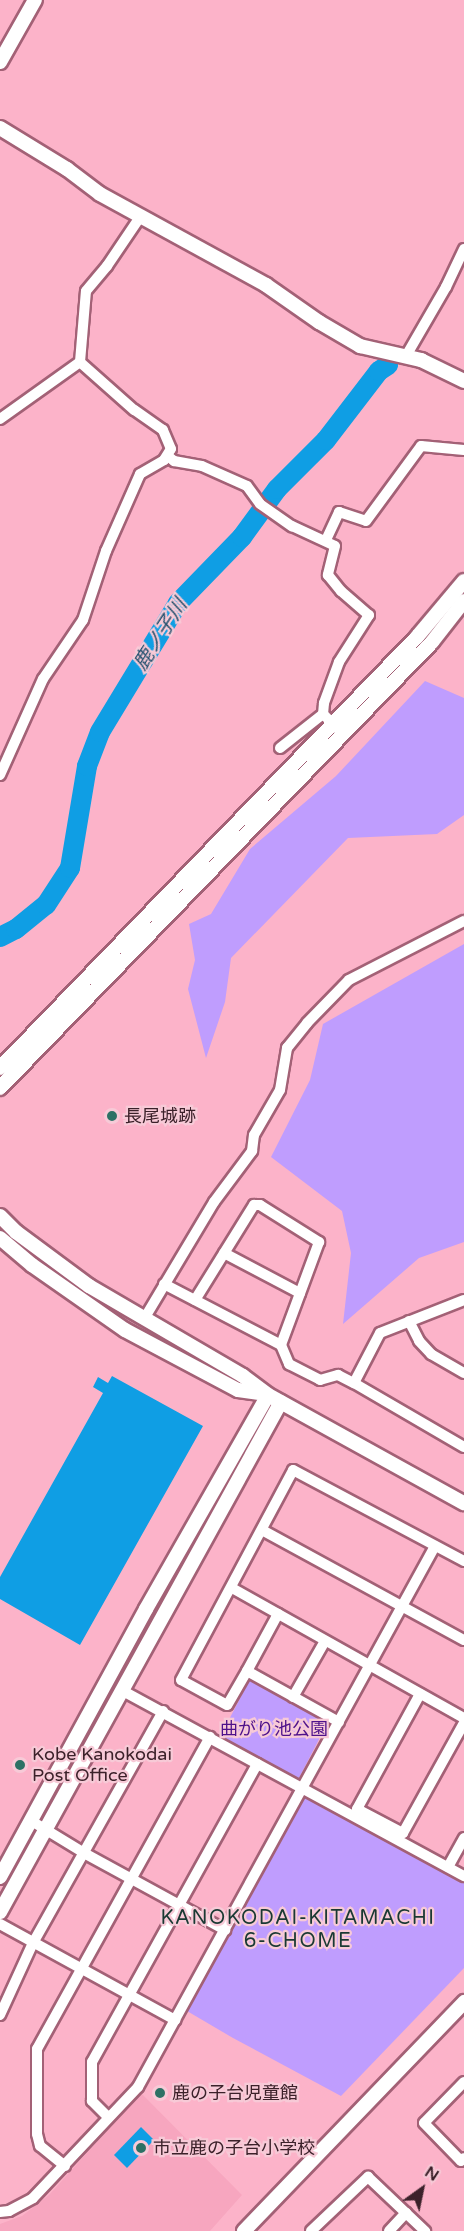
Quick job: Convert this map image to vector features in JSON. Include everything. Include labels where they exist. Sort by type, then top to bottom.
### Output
[{"type":"street","points":[[0,62],[34,0]]},
{"type":"street","points":[[0,128],[140,217],[266,285],[360,346],[406,356],[452,373],[464,381]]},
{"type":"street","points":[[0,419],[80,362],[86,291],[140,217]]},
{"type":"street","points":[[406,356],[464,249]]},
{"type":"street","points":[[0,775],[43,679],[83,620],[106,552],[140,474],[168,456],[171,449],[163,429],[134,410],[80,362]]},
{"type":"street","points":[[326,540],[339,512],[366,521],[422,446],[464,450]]},
{"type":"street","points":[[168,456],[174,461],[202,466],[247,486],[260,504],[292,526],[335,546],[328,575],[341,591],[369,615],[339,662],[324,703],[323,714],[280,748]]},
{"type":"street","points":[[0,1088],[338,729],[464,581]]},
{"type":"street","points":[[0,1068],[338,729],[432,642],[464,601]]},
{"type":"street","points":[[323,714],[338,729]]},
{"type":"street","points":[[144,1319],[214,1202],[252,1151],[254,1135],[280,1090],[287,1047],[306,1023],[349,980],[464,921]]},
{"type":"street","points":[[195,1300],[254,1205],[260,1205],[319,1242],[281,1345],[286,1360],[320,1380],[338,1375],[464,1447]]},
{"type":"street","points":[[0,1216],[16,1232],[89,1286],[243,1376],[267,1395],[462,1499]]},
{"type":"street","points":[[0,1238],[32,1265],[125,1330],[238,1390],[267,1395]]},
{"type":"street","points":[[224,1253],[300,1293]]},
{"type":"street","points":[[164,1284],[281,1345]]},
{"type":"street","points":[[354,1383],[380,1333],[464,1300]]},
{"type":"street","points":[[409,1321],[419,1341],[431,1354],[464,1372]]},
{"type":"street","points":[[0,1877],[267,1395]]},
{"type":"street","points":[[0,1912],[281,1402]]},
{"type":"street","points":[[278,1614],[227,1705],[181,1680],[232,1588],[292,1470],[464,1561]]},
{"type":"street","points":[[262,1530],[464,1640]]},
{"type":"street","points":[[0,2212],[9,2211],[33,2198],[138,2087],[435,1546]]},
{"type":"street","points":[[232,1588],[464,1718]]},
{"type":"street","points":[[293,1697],[325,1641]]},
{"type":"street","points":[[247,1671],[339,1722]]},
{"type":"street","points":[[123,1691],[464,1876]]},
{"type":"street","points":[[420,1694],[357,1809],[403,1833],[464,1723]]},
{"type":"street","points":[[0,2015],[33,1943],[163,1712]]},
{"type":"street","points":[[65,2166],[40,2146],[37,2134],[37,2049],[210,1737]]},
{"type":"street","points":[[108,2117],[92,2101],[92,2062],[257,1764]]},
{"type":"street","points":[[30,1820],[84,1853],[225,1930]]},
{"type":"street","points":[[448,1867],[464,1838]]},
{"type":"street","points":[[0,1924],[175,2020]]},
{"type":"street","points":[[244,2231],[464,2002]]},
{"type":"street","points":[[464,2082],[424,2123],[461,2161],[464,2158]]},
{"type":"street","points":[[311,2231],[368,2177],[425,2231]]},
{"type":"street","points":[[389,2231],[406,2213]]},
{"type":"shaded area","name":"市立鹿の子台小学校","points":[[141,2093],[242,2195],[210,2231],[0,2231],[0,2224],[22,2216],[49,2195]]},
{"type":"green space","points":[[425,681],[464,698],[464,815],[437,834],[348,838],[231,958],[225,1002],[206,1058],[188,989],[195,960],[189,924],[211,914],[250,849],[336,776]]},
{"type":"green space","points":[[464,944],[464,1242],[419,1258],[343,1324],[351,1253],[342,1211],[271,1157],[310,1080],[323,1024]]},
{"type":"green space","name":"曲がり池公園","points":[[250,1679],[329,1720],[298,1780],[219,1739]]},
{"type":"green space","points":[[303,1796],[464,1883],[464,1968],[341,2096],[187,2011]]},
{"type":"water","points":[[112,1376],[203,1426],[80,1645],[0,1599],[0,1577],[103,1393],[93,1387],[98,1377],[108,1383]]},
{"type":"water","points":[[141,2127],[154,2140],[127,2168],[114,2155]]},
{"type":"waterway","name":"鹿ノ子川","points":[[0,937],[16,929],[46,905],[70,868],[87,766],[100,732],[178,603],[242,537],[277,489],[326,440],[379,371],[388,365]]},
{"type":"place","name":"長尾城跡","points":[[112,1116]]},
{"type":"place","name":"Kobe Kanokodai Post Office","points":[[20,1765]]},
{"type":"place","name":"鹿の子台児童館","points":[[160,2093]]},
{"type":"place","name":"市立鹿の子台小学校","points":[[141,2148]]},
{"type":"district","name":"KANOKODAI-KITAMACHI 6-CHOME","points":[[298,1930]]}]
